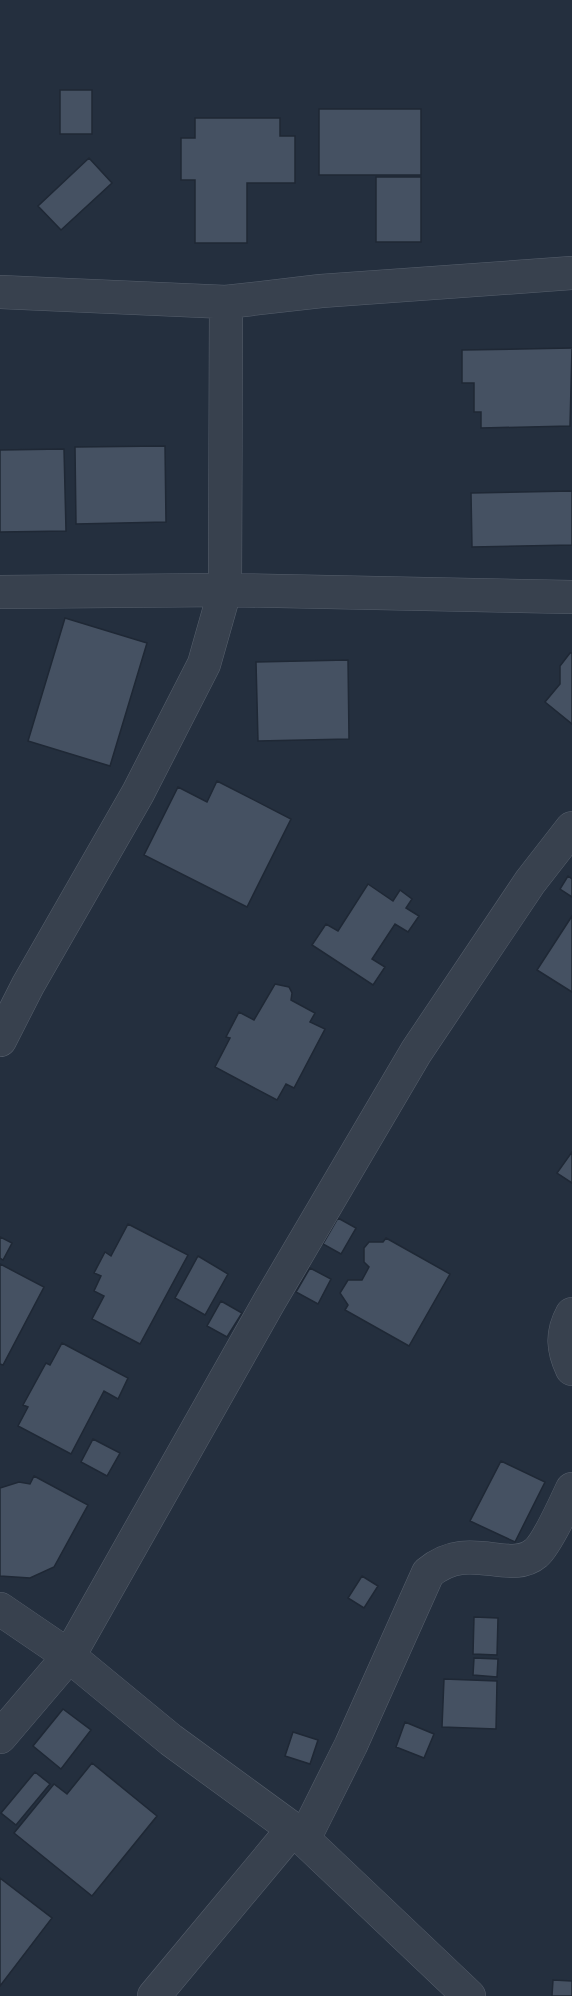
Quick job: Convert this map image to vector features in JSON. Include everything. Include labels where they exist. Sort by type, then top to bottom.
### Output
[{"type":"street","points":[[0,292],[226,302],[321,291],[572,273]]},
{"type":"street","points":[[0,1040],[14,984],[138,794],[204,664],[225,590],[226,302]]},
{"type":"street","points":[[0,592],[225,590],[572,597]]},
{"type":"street","points":[[0,1737],[69,1656],[268,1302],[416,1052],[530,882],[572,828]]},
{"type":"street","points":[[572,1314],[566,1326],[564,1353],[572,1370]]},
{"type":"street","points":[[154,1996],[299,1834],[351,1745],[428,1574],[441,1562],[461,1556],[523,1560],[537,1553],[572,1489]]},
{"type":"street","points":[[0,1609],[69,1656],[171,1740],[299,1834],[469,1996]]},
{"type":"building","points":[[60,90],[92,90],[92,134],[60,134]]},
{"type":"building","points":[[319,109],[421,109],[421,175],[319,175]]},
{"type":"building","points":[[195,118],[280,118],[280,136],[295,136],[295,183],[247,183],[247,243],[195,243],[195,180],[181,180],[181,138],[195,138]]},
{"type":"building","points":[[89,158],[112,183],[61,230],[38,206]]},
{"type":"building","points":[[376,177],[421,177],[421,242],[376,242]]},
{"type":"building","points":[[572,348],[570,426],[481,428],[481,412],[474,412],[474,383],[462,383],[462,350]]},
{"type":"building","points":[[165,446],[166,522],[76,524],[75,447]]},
{"type":"building","points":[[64,449],[66,531],[0,532],[0,450]]},
{"type":"building","points":[[572,491],[572,545],[472,547],[471,493]]},
{"type":"building","points":[[65,618],[147,643],[110,766],[28,741]]},
{"type":"building","points":[[572,653],[572,724],[545,702],[560,684],[560,666]]},
{"type":"building","points":[[348,660],[349,739],[258,741],[256,662]]},
{"type":"building","points":[[217,781],[291,819],[247,907],[144,855],[178,787],[207,802]]},
{"type":"building","points":[[568,876],[572,879],[572,897],[560,889]]},
{"type":"building","points":[[368,884],[393,901],[400,890],[412,899],[406,908],[419,916],[408,932],[395,924],[372,959],[385,967],[373,985],[312,945],[326,924],[338,931]]},
{"type":"building","points":[[572,916],[572,992],[537,970]]},
{"type":"building","points":[[275,984],[289,987],[292,993],[291,1000],[315,1013],[310,1022],[325,1029],[294,1088],[286,1084],[277,1100],[215,1067],[230,1038],[226,1037],[239,1012],[254,1020]]},
{"type":"building","points":[[572,1152],[572,1183],[557,1173]]},
{"type":"building","points":[[338,1218],[356,1228],[341,1254],[323,1244]]},
{"type":"building","points":[[128,1224],[188,1255],[140,1344],[92,1319],[104,1296],[94,1291],[101,1276],[94,1273],[105,1252],[111,1256]]},
{"type":"building","points":[[0,1237],[12,1243],[3,1260],[0,1258]]},
{"type":"building","points":[[386,1238],[450,1274],[409,1346],[345,1310],[348,1305],[340,1293],[348,1280],[362,1280],[369,1267],[364,1262],[364,1248],[369,1242],[383,1242]]},
{"type":"building","points":[[198,1256],[228,1274],[205,1315],[175,1298]]},
{"type":"building","points":[[0,1264],[44,1287],[3,1365],[0,1364]]},
{"type":"building","points":[[310,1268],[331,1279],[318,1304],[296,1292]]},
{"type":"building","points":[[221,1301],[242,1313],[227,1337],[207,1326]]},
{"type":"building","points":[[62,1343],[128,1378],[118,1399],[104,1391],[71,1454],[18,1426],[28,1407],[23,1405],[46,1363],[50,1365]]},
{"type":"building","points":[[93,1439],[120,1453],[107,1476],[81,1462]]},
{"type":"building","points":[[501,1461],[545,1482],[515,1542],[470,1521]]},
{"type":"building","points":[[34,1476],[88,1505],[54,1567],[30,1578],[0,1576],[0,1488],[19,1482],[30,1484]]},
{"type":"building","points":[[362,1576],[378,1586],[364,1608],[348,1598]]},
{"type":"building","points":[[474,1617],[498,1618],[497,1655],[473,1654]]},
{"type":"building","points":[[474,1658],[498,1659],[497,1677],[473,1675]]},
{"type":"building","points":[[444,1679],[497,1681],[496,1729],[442,1727]]},
{"type":"building","points":[[63,1709],[91,1730],[61,1769],[33,1746]]},
{"type":"building","points":[[405,1722],[434,1734],[424,1758],[396,1747]]},
{"type":"building","points":[[293,1732],[318,1740],[310,1764],[285,1756]]},
{"type":"building","points":[[92,1763],[157,1816],[92,1896],[14,1833],[54,1784],[67,1794]]},
{"type":"building","points":[[35,1772],[50,1784],[16,1825],[1,1813]]},
{"type":"building","points":[[0,1878],[52,1918],[0,1986]]},
{"type":"building","points":[[553,1980],[572,1981],[572,1996],[552,1996]]}]
